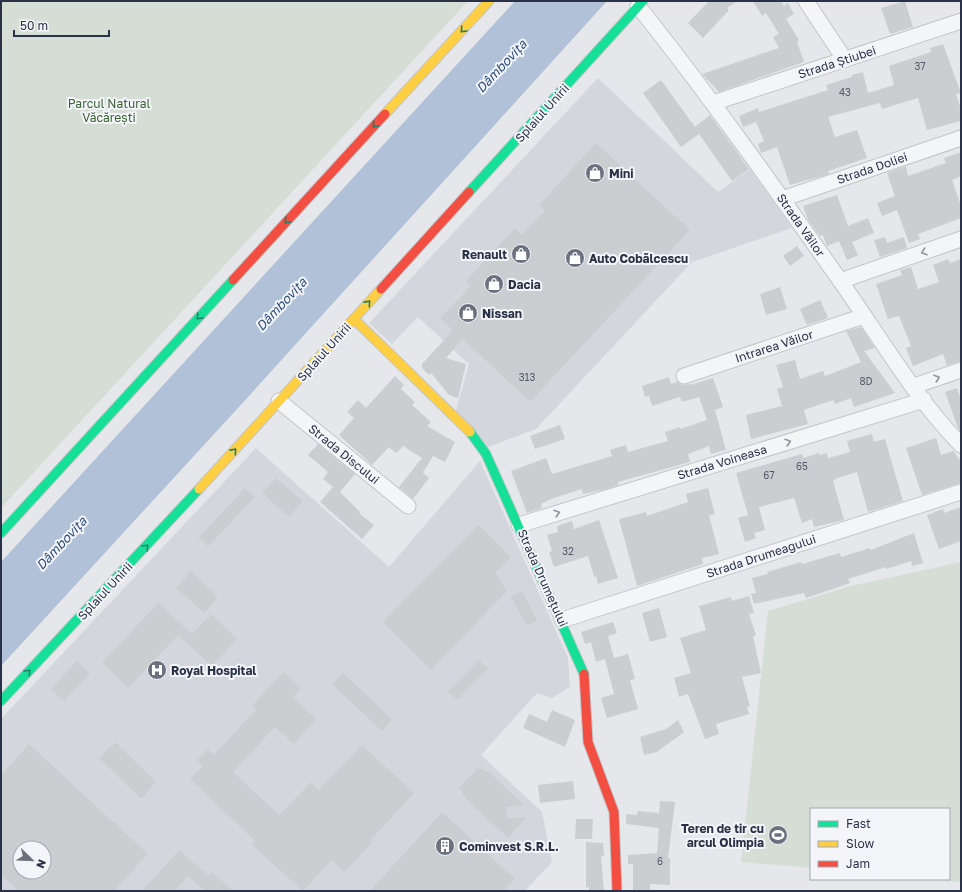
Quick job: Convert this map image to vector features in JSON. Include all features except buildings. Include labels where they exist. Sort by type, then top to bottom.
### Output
[{"type":"main road","points":[[1,533],[490,1]]},
{"type":"main road","name":"Splaiul Unirii","points":[[1,701],[159,533],[641,4]]},
{"type":"main road","name":"Strada Drumețului","points":[[354,319],[472,434],[486,454],[519,524],[584,673],[588,742],[614,812],[617,891]]},
{"type":"street","points":[[806,1],[845,60]]},
{"type":"street","name":"Strada Văilor","points":[[641,4],[840,280],[924,400],[961,445]]},
{"type":"street","name":"Strada Știubei","points":[[713,103],[961,21]]},
{"type":"street","name":"Strada Doliei","points":[[782,199],[961,138]]},
{"type":"street","points":[[840,280],[961,239]]},
{"type":"street","name":"Intrarea Văilor","points":[[684,376],[864,316]]},
{"type":"street","points":[[914,386],[961,370]]},
{"type":"street","name":"Strada Voineasa","points":[[519,524],[924,400]]},
{"type":"street","name":"Strada Discului","points":[[279,401],[408,506]]},
{"type":"street","name":"Strada Drumeagului","points":[[562,620],[961,492]]},
{"type":"shaded area","points":[[598,78],[718,192],[750,169],[792,228],[692,262],[536,429],[488,447],[456,411],[469,364],[418,317],[392,344],[369,323]]},
{"type":"shaded area","points":[[256,448],[389,567],[480,461],[568,658],[570,687],[552,698],[537,693],[481,755],[542,812],[552,862],[525,891],[1,891],[1,719]]},
{"type":"green space","name":"Parcul Natural Văcărești","points":[[1,1],[468,1],[1,508]]},
{"type":"green space","points":[[961,562],[961,882],[939,880],[950,880],[950,808],[810,808],[810,868],[741,862],[768,611],[851,586]]},
{"type":"water","name":"Dâmbovița","points":[[515,1],[607,1],[238,408],[1,666],[1,562]]},
{"type":"traffic: fast","points":[[469,192],[643,1]]},
{"type":"traffic: fast","points":[[1,533],[233,280]]},
{"type":"traffic: fast","points":[[470,432],[486,454],[584,674]]},
{"type":"traffic: fast","points":[[1,701],[199,489]]},
{"type":"traffic: slow","points":[[385,114],[489,1]]},
{"type":"traffic: slow","points":[[199,489],[381,289]]},
{"type":"traffic: slow","points":[[354,319],[470,432]]},
{"type":"traffic: jam","points":[[233,280],[385,114]]},
{"type":"traffic: jam","points":[[381,289],[469,192]]},
{"type":"traffic: jam","points":[[584,674],[588,742],[614,812],[617,891]]},
{"type":"place","name":"Mini","points":[[595,173]]},
{"type":"place","name":"Renault","points":[[521,254]]},
{"type":"place","name":"Auto Cobălcescu","points":[[575,258]]},
{"type":"place","name":"Dacia","points":[[494,284]]},
{"type":"place","name":"Nissan","points":[[468,313]]},
{"type":"place","name":"Royal Hospital","points":[[157,670]]},
{"type":"place","name":"Teren de tir cu arcul Olimpia","points":[[778,835]]},
{"type":"place","name":"Cominvest S.R.L.","points":[[445,846]]}]
